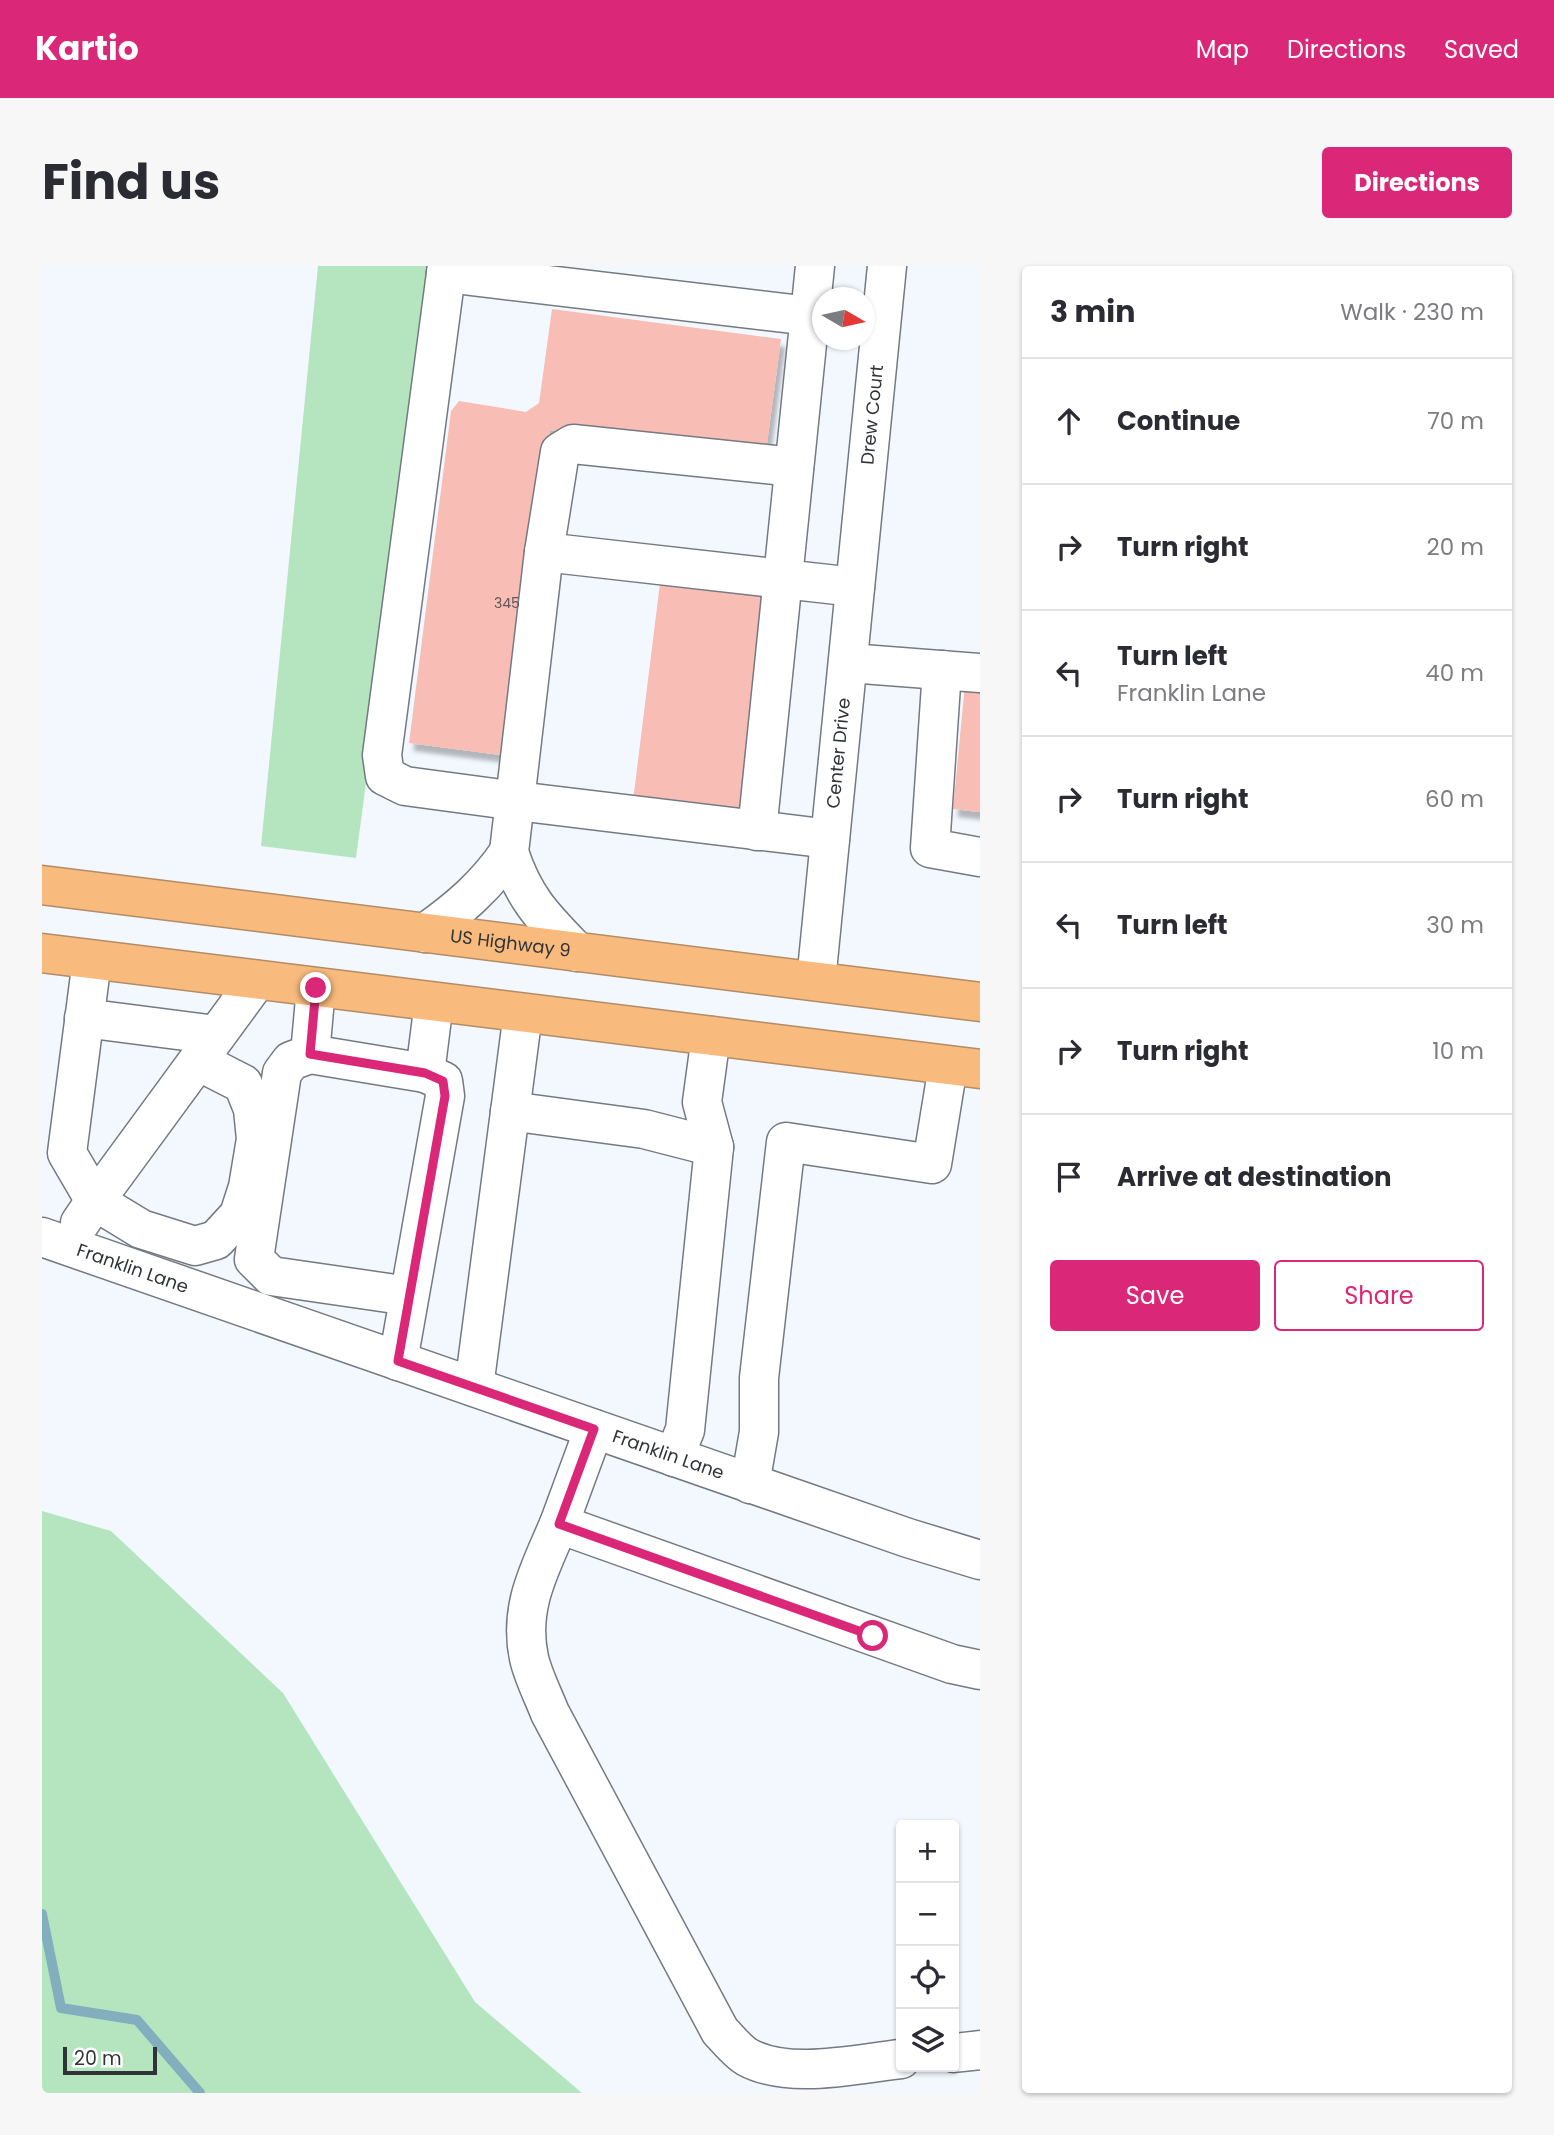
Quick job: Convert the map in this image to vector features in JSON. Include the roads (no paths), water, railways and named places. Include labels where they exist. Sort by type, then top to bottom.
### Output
[{"type":"highway","name":"US Highway 9","points":[[42,885],[980,1002]]},
{"type":"highway","points":[[42,954],[964,1068]]},
{"type":"street","points":[[757,831],[815,266]]},
{"type":"street","name":"Drew Court","points":[[861,523],[887,266]]},
{"type":"street","points":[[810,316],[447,269],[382,755],[385,776],[405,786],[830,839]]},
{"type":"street","points":[[577,951],[539,913],[516,875],[509,852],[544,552],[559,452],[573,444],[794,467]]},
{"type":"street","name":"Center Drive","points":[[816,981],[861,523]]},
{"type":"street","points":[[544,552],[855,587]]},
{"type":"street","points":[[849,663],[980,673]]},
{"type":"street","points":[[942,670],[930,848],[980,857]]},
{"type":"street","points":[[425,933],[456,912],[477,893],[509,852]]},
{"type":"street","points":[[84,1018],[207,1048],[243,1084],[253,1109],[256,1139],[248,1187],[239,1215],[216,1240],[195,1246],[141,1229],[95,1201],[67,1153],[84,1018],[92,960]]},
{"type":"street","points":[[54,1241],[95,1201],[257,980]]},
{"type":"street","points":[[310,1054],[316,988]]},
{"type":"street","points":[[425,1073],[435,1002]]},
{"type":"street","points":[[474,1387],[523,1013]]},
{"type":"street","points":[[674,1457],[685,1430],[714,1147],[702,1102],[711,1037]]},
{"type":"street","points":[[398,1361],[445,1096],[443,1081],[425,1073],[310,1054],[291,1061],[282,1073],[254,1259],[271,1276],[409,1296]]},
{"type":"street","points":[[750,1484],[759,1432],[759,1378],[786,1142],[932,1164],[964,1068]]},
{"type":"street","points":[[510,1111],[644,1129],[714,1147]]},
{"type":"street","name":"Franklin Lane","points":[[54,1241],[750,1484],[980,1560]]},
{"type":"street","points":[[255,1311],[271,1276]]},
{"type":"street","points":[[594,1429],[559,1524],[528,1597],[524,1632],[529,1661],[550,1713],[720,2031],[746,2057],[782,2069],[822,2068],[896,2060]]},
{"type":"street","points":[[559,1524],[952,1664],[980,1670]]},
{"type":"street","points":[[959,2052],[980,2050]]},
{"type":"waterway","points":[[42,1914],[61,2008],[137,2020],[200,2093]]}]
